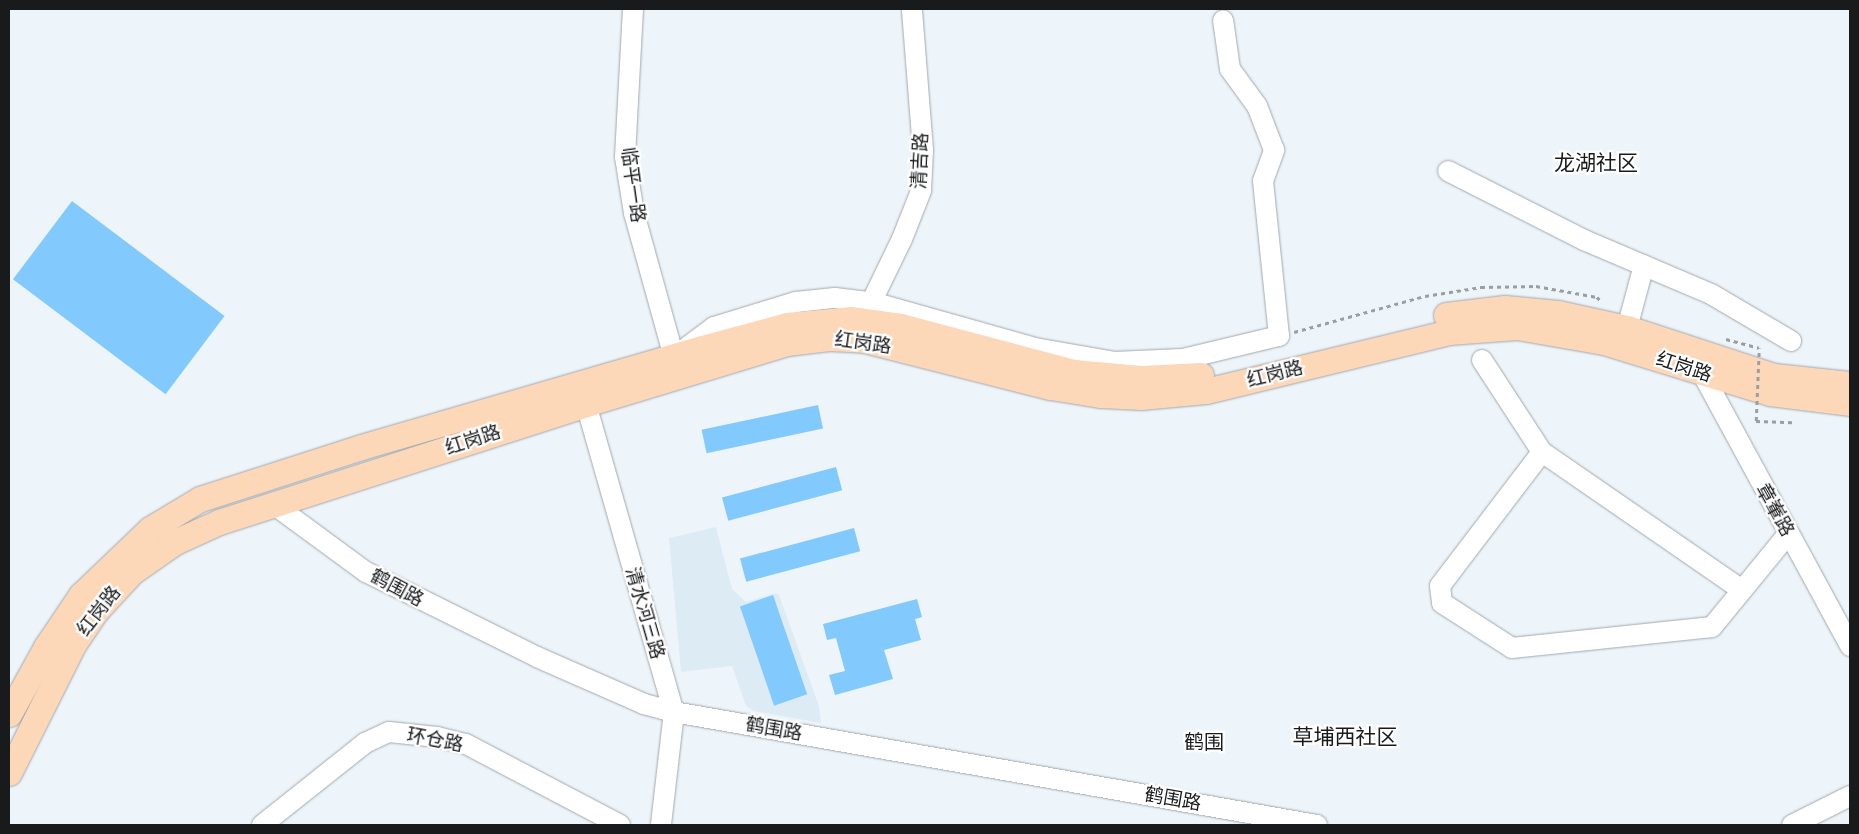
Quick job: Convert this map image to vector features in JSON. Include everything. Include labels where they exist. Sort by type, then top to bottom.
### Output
[{"type":"main road","name":"红岗路","points":[[9,714],[64,617],[102,571],[143,534],[200,499],[304,466],[787,325],[850,320],[901,326],[1059,369],[1112,377],[1161,378],[1231,369],[1443,316],[1490,309],[1558,313],[1627,328],[1774,376],[1850,384]]},
{"type":"main road","name":"红岗路","points":[[9,773],[73,644],[118,585],[146,560],[189,535],[586,404],[772,347],[829,338],[880,344],[1050,387],[1121,396],[1206,391],[1432,335],[1480,327],[1526,328],[1573,334],[1777,394],[1850,403]]},
{"type":"main road","points":[[304,466],[316,473],[319,479],[317,489],[309,495]]},
{"type":"street","name":"临平一路","points":[[633,9],[625,157],[634,213],[674,357]]},
{"type":"street","name":"清吉路","points":[[871,303],[902,239],[921,191],[924,150],[912,9]]},
{"type":"street","points":[[674,357],[703,332],[774,307],[835,298],[871,303],[1035,348],[1114,362],[1183,359],[1279,336],[1263,181],[1274,150],[1257,106],[1230,69],[1222,20]]},
{"type":"street","points":[[1448,171],[1584,240],[1712,294],[1791,341]]},
{"type":"street","points":[[1627,328],[1644,265]]},
{"type":"street","points":[[1482,360],[1542,452],[1742,590]]},
{"type":"street","name":"章輋路","points":[[1702,373],[1850,646]]},
{"type":"street","name":"清水河三路","points":[[586,404],[674,712],[661,825]]},
{"type":"street","points":[[1542,452],[1440,586],[1442,603],[1512,648],[1712,626],[1788,534]]},
{"type":"street","name":"鹤围路","points":[[276,506],[366,572],[408,595],[605,688],[674,712],[1317,825]]},
{"type":"street","name":"环仓路","points":[[262,825],[365,743],[390,732],[437,736],[466,744],[620,825]]},
{"type":"street","points":[[1792,825],[1850,796]]},
{"type":"path","points":[[1722,338],[1759,348],[1756,421],[1792,422]]},
{"type":"shaded area","points":[[716,527],[732,589],[746,602],[776,593],[779,595],[819,706],[821,723],[754,711],[746,706],[732,666],[681,672],[669,538]]},
{"type":"building","points":[[72,201],[225,316],[166,394],[13,279]]},
{"type":"building","points":[[818,405],[823,428],[707,453],[702,430]]},
{"type":"building","points":[[836,467],[842,490],[728,521],[722,498]]},
{"type":"building","points":[[854,528],[860,551],[746,582],[740,559]]},
{"type":"building","points":[[773,595],[807,694],[774,706],[740,606]]},
{"type":"building","points":[[917,599],[922,617],[915,619],[921,640],[884,650],[893,679],[835,695],[829,675],[845,671],[836,638],[827,640],[823,624]]},
{"type":"district","name":"龙湖社区","points":[[1596,163]]},
{"type":"district","name":"草埔西社区","points":[[1345,737]]},
{"type":"district","name":"鹤围","points":[[1204,742]]}]
